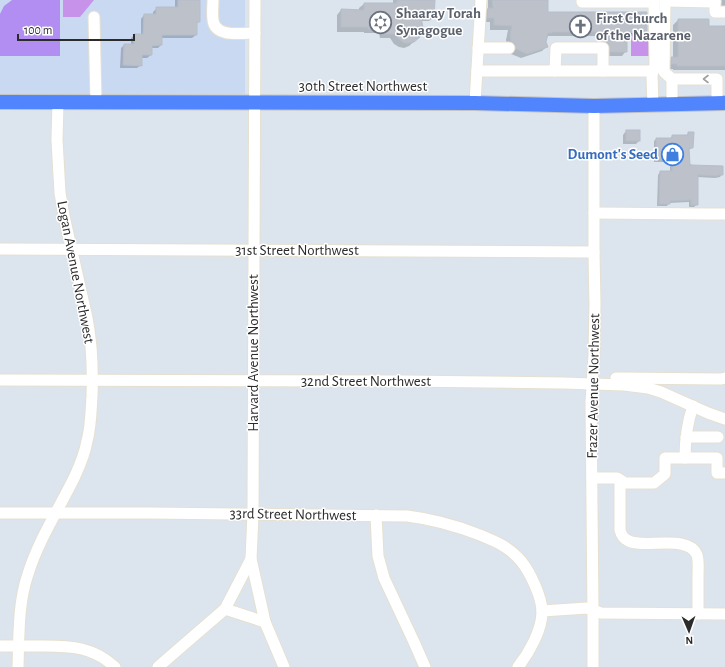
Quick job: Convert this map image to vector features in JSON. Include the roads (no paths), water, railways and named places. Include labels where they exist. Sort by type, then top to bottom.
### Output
[{"type":"main road","name":"30th Street Northwest","points":[[0,102],[475,103],[594,106],[721,103]]},
{"type":"street","points":[[213,0],[213,20],[216,27],[220,31],[227,33],[255,33]]},
{"type":"street","name":"Harvard Avenue Northwest","points":[[251,560],[255,0]]},
{"type":"street","points":[[475,103],[481,0]]},
{"type":"street","points":[[582,0],[582,2],[715,1],[715,12],[725,12]]},
{"type":"street","points":[[653,105],[652,75],[660,1]]},
{"type":"street","points":[[660,1],[664,72],[672,79],[717,79],[721,103]]},
{"type":"street","points":[[94,17],[96,102]]},
{"type":"street","points":[[478,48],[509,48]]},
{"type":"street","points":[[555,71],[556,48],[603,48],[603,71]]},
{"type":"street","points":[[477,71],[653,71]]},
{"type":"street","points":[[672,79],[672,104]]},
{"type":"street","name":"Logan Avenue Northwest","points":[[18,667],[23,595],[27,575],[46,529],[56,513],[81,461],[88,441],[91,419],[92,380],[90,332],[60,193],[57,140],[58,102]]},
{"type":"street","name":"Frazer Avenue Northwest","points":[[593,667],[591,402],[595,305],[594,106]]},
{"type":"street","points":[[594,214],[725,214]]},
{"type":"street","name":"31st Street Northwest","points":[[0,249],[594,252]]},
{"type":"street","points":[[593,381],[725,378]]},
{"type":"street","name":"32nd Street Northwest","points":[[0,380],[563,383],[593,381],[648,388],[725,419]]},
{"type":"street","points":[[684,458],[686,437],[692,406]]},
{"type":"street","points":[[686,437],[718,437]]},
{"type":"street","points":[[592,478],[617,478],[625,483],[654,483],[665,474],[665,458],[716,458],[717,473],[725,473]]},
{"type":"street","points":[[620,480],[620,532],[625,539],[634,543],[676,543],[692,549],[697,555],[698,614]]},
{"type":"street","name":"33rd Street Northwest","points":[[0,513],[376,515],[407,516],[436,521],[473,532],[504,547],[521,561],[533,580],[542,612]]},
{"type":"street","points":[[376,515],[378,556],[384,578],[425,667]]},
{"type":"street","points":[[158,667],[225,610],[251,560]]},
{"type":"street","points":[[251,560],[265,622],[284,667]]},
{"type":"street","points":[[518,667],[530,649],[540,625],[542,612],[587,608],[601,613],[725,614]]},
{"type":"street","points":[[225,610],[265,622]]},
{"type":"street","points":[[0,646],[76,647],[96,653],[115,667]]},
{"type":"place","name":"Shaaray Torah Synagogue","points":[[381,22]]},
{"type":"place","name":"First Church of the Nazarene","points":[[581,27]]},
{"type":"place","name":"Dumont's Seed","points":[[673,154]]}]
